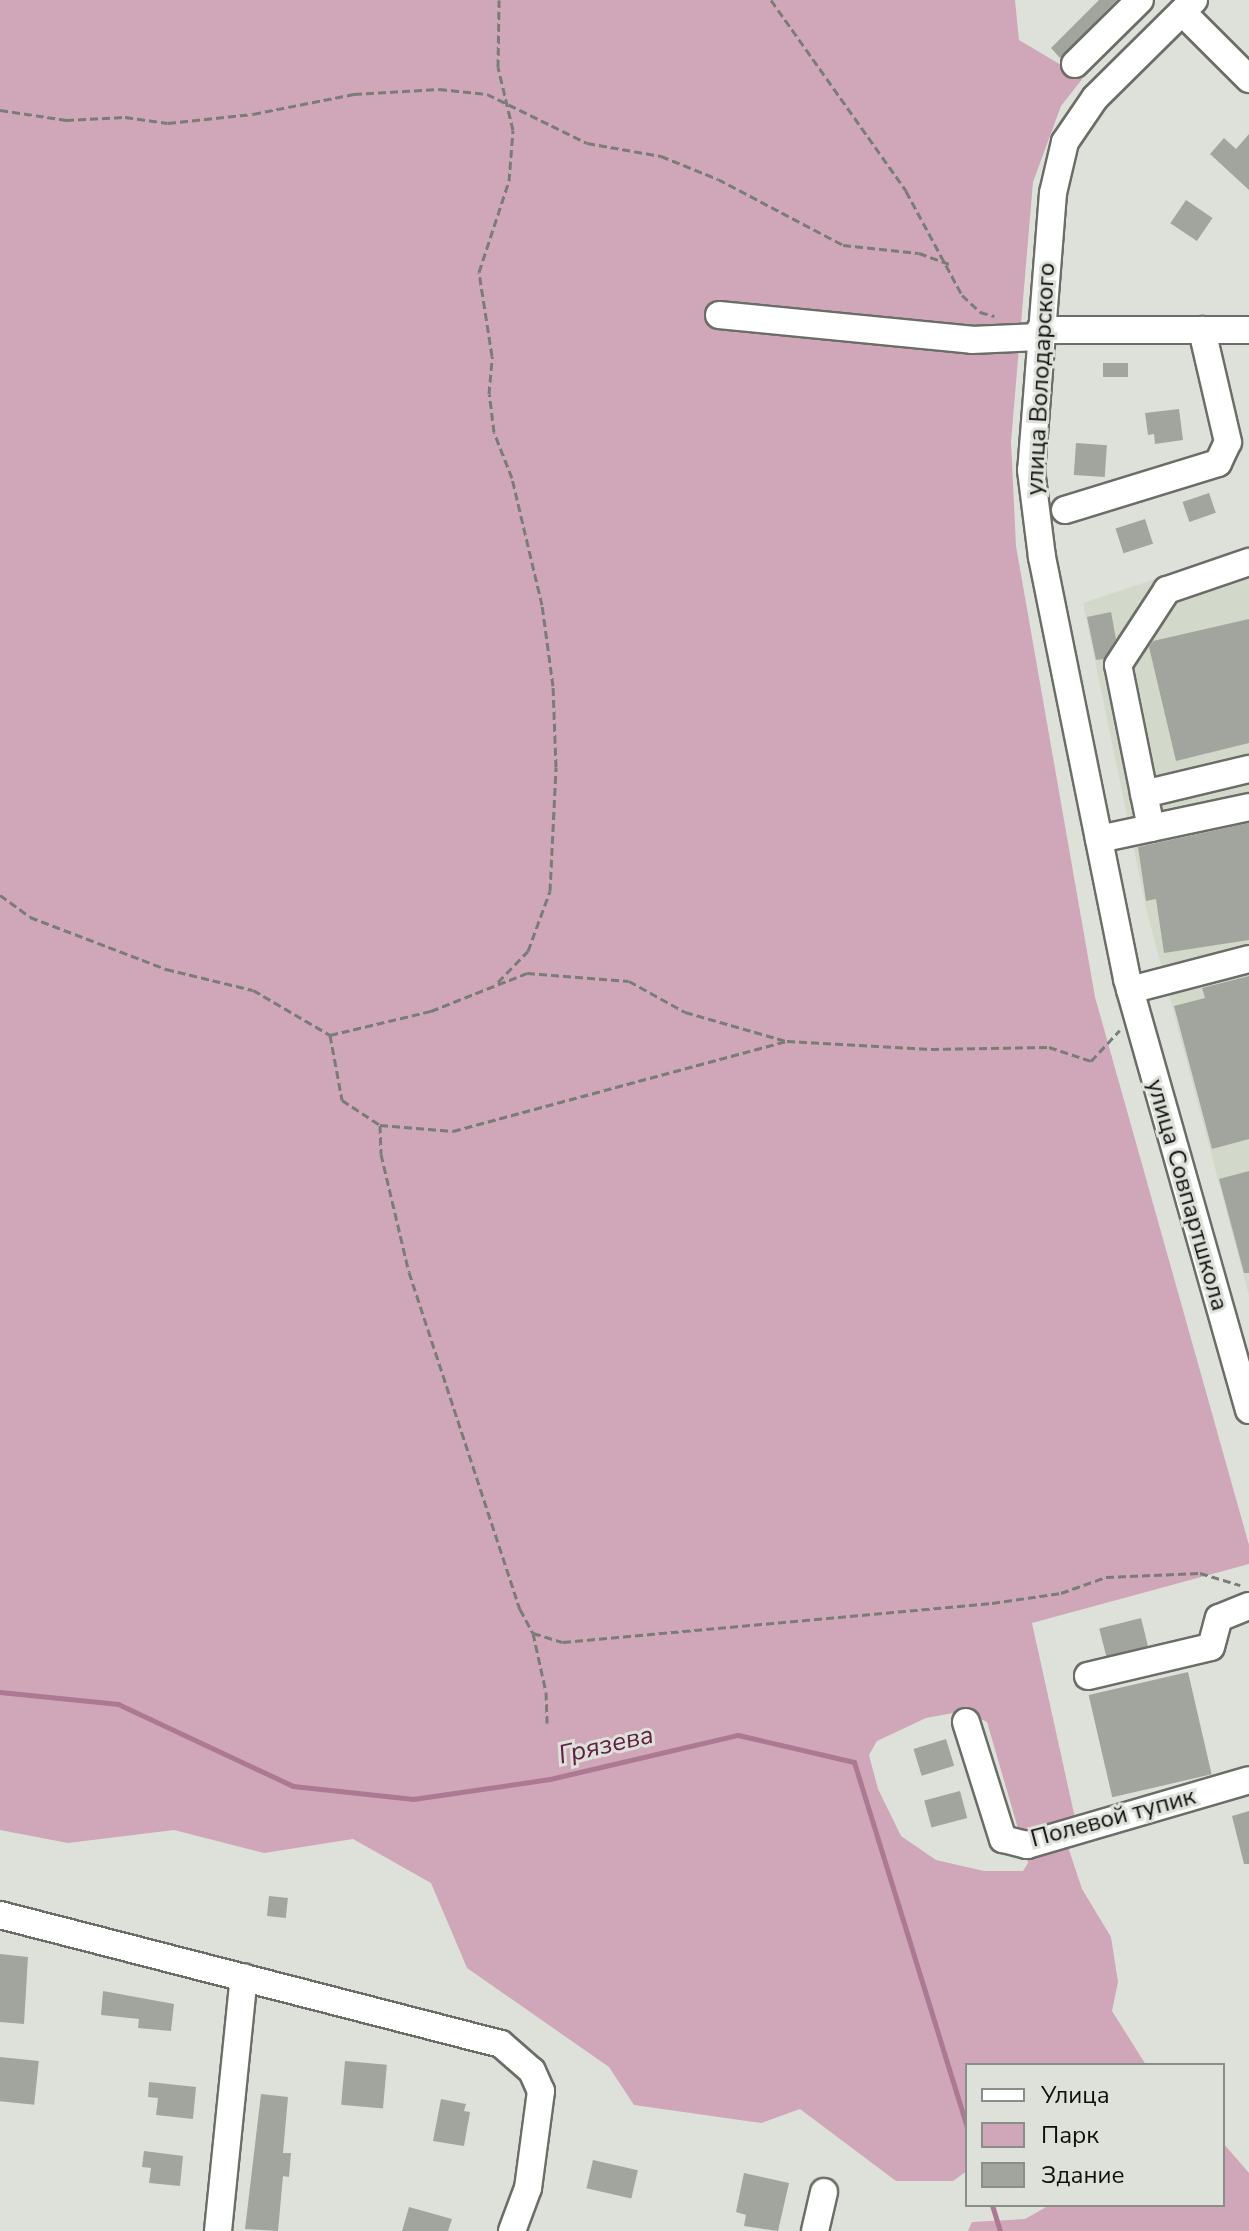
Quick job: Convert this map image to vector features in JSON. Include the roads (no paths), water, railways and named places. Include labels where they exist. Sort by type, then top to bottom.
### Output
[{"type":"street","points":[[1075,64],[1140,0]]},
{"type":"street","points":[[1188,6],[1249,79]]},
{"type":"street","name":"улица Володарского","points":[[1131,994],[1034,507],[1040,333],[1053,193],[1065,142],[1095,98],[1188,6]]},
{"type":"street","points":[[719,315],[972,340],[1040,333],[1249,330]]},
{"type":"street","points":[[1065,510],[1218,463],[1228,442],[1202,330]]},
{"type":"street","points":[[1151,828],[1118,665],[1167,590],[1249,562]]},
{"type":"street","points":[[1144,794],[1249,769]]},
{"type":"street","points":[[1100,845],[1151,828],[1249,807]]},
{"type":"street","points":[[1131,994],[1249,959]]},
{"type":"street","name":"улица Совпартшкола","points":[[1131,994],[1249,1410]]},
{"type":"street","points":[[1088,1676],[1211,1647],[1219,1618],[1249,1606]]},
{"type":"street","name":"Полевой тупик","points":[[966,1722],[1003,1839],[1027,1845],[1249,1780]]},
{"type":"street","points":[[0,1915],[501,2044],[532,2071],[541,2091],[528,2188],[512,2231]]},
{"type":"street","points":[[218,2231],[244,1977]]},
{"type":"street","points":[[815,2231],[824,2192]]},
{"type":"waterway","name":"Грязева","points":[[0,1692],[118,1704],[293,1786],[413,1799],[550,1779],[738,1735],[854,1762],[965,2121]]},
{"type":"waterway","name":"Грязева","points":[[993,2207],[1000,2231]]}]
